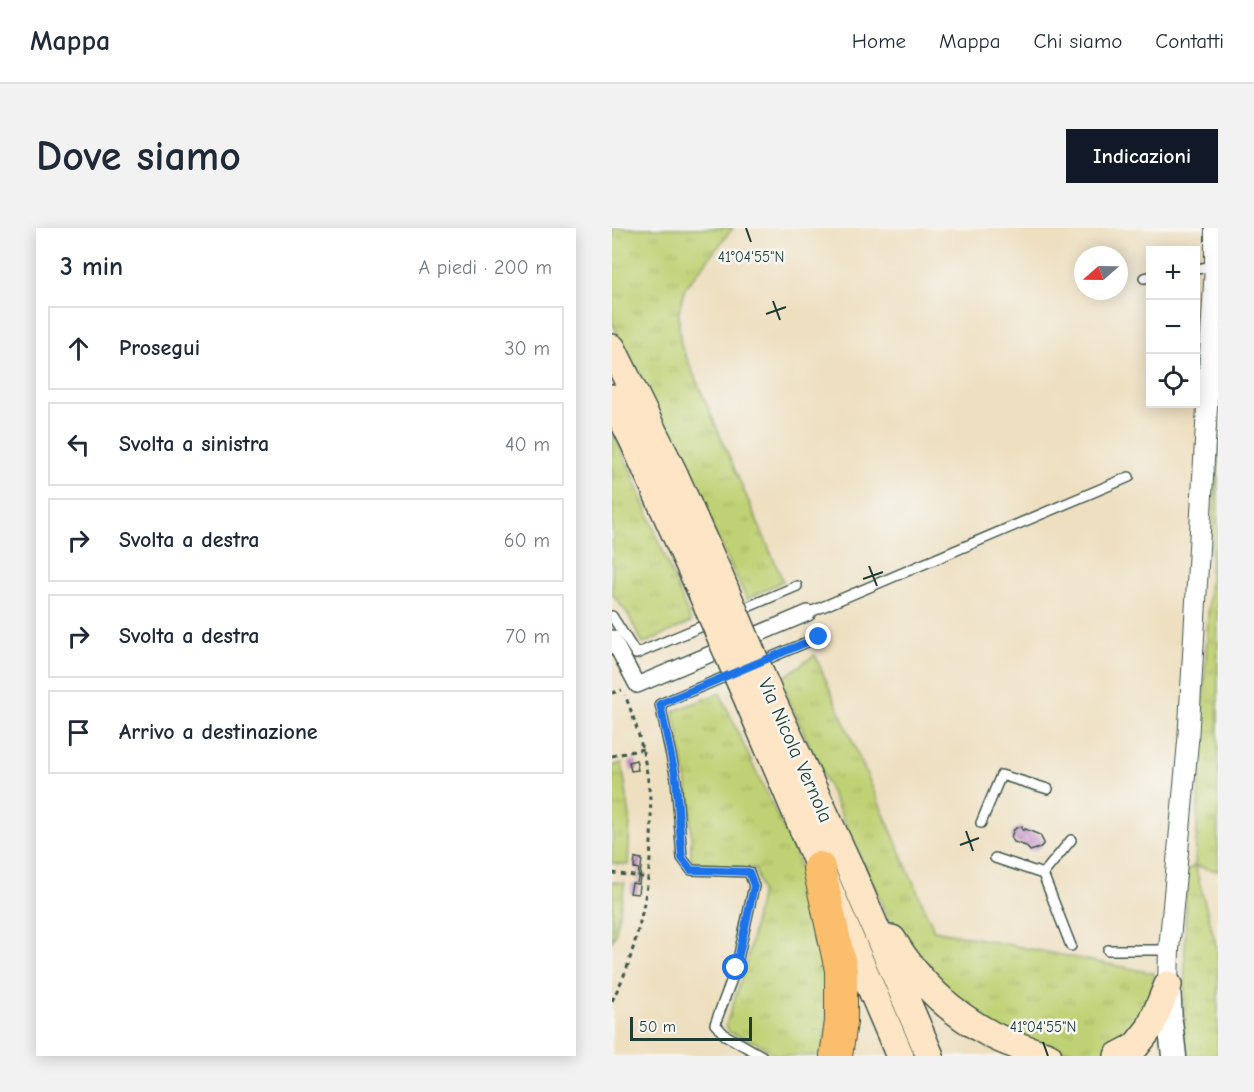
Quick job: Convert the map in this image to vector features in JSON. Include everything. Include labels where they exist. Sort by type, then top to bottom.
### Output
[{"type":"highway","points":[[834,867],[841,970],[841,1022],[836,1056]]},
{"type":"main road","name":"Via Nicola Vernola","points":[[612,348],[674,474],[707,578]]},
{"type":"main road","name":"Via Nicola Vernola","points":[[612,398],[707,578],[834,867],[930,1056]]},
{"type":"main road","name":"Via Nicola Vernola","points":[[834,867],[900,1056]]},
{"type":"main road","points":[[834,867],[923,982],[943,1002],[992,1035],[1048,1056]]},
{"type":"main road","points":[[1118,1056],[1135,1047],[1150,1028],[1168,985]]},
{"type":"street","points":[[1174,1056],[1168,985],[1169,950],[1188,742],[1205,268],[1215,228]]},
{"type":"street","points":[[612,638],[637,684],[808,613]]},
{"type":"lane","points":[[808,613],[1129,477]]},
{"type":"lane","points":[[612,616],[636,654],[797,586]]},
{"type":"lane","points":[[762,1056],[725,1035],[715,1024],[736,968],[754,886],[749,872],[691,870],[682,858],[676,779],[660,704],[819,637]]},
{"type":"lane","points":[[981,823],[1001,775],[1048,789]]},
{"type":"lane","points":[[1043,874],[1071,840]]},
{"type":"lane","points":[[995,858],[1043,874]]},
{"type":"lane","points":[[1043,874],[1071,946]]},
{"type":"lane","points":[[1108,950],[1169,950]]},
{"type":"path","points":[[612,693],[623,689],[635,719],[650,783],[652,836],[644,910],[631,957],[612,1001]]},
{"type":"path","points":[[612,756],[643,749]]},
{"type":"path","points":[[612,873],[649,878]]},
{"type":"green space","points":[[612,228],[733,228],[685,288],[679,311],[679,325],[681,345],[783,581],[747,599],[612,322]]},
{"type":"green space","points":[[1218,424],[1218,871],[1195,866],[1218,952],[1218,1056],[1185,1056],[1186,871],[1195,865]]},
{"type":"green space","points":[[612,431],[632,473],[691,622],[643,644],[628,614],[612,594]]},
{"type":"green space","points":[[815,655],[934,930],[1154,973],[1151,1003],[1141,1028],[1110,1051],[1093,1054],[1024,1044],[965,1012],[893,929],[780,680]]},
{"type":"green space","points":[[720,693],[794,850],[815,909],[822,957],[830,962],[824,1056],[776,1056],[757,1043],[729,1032],[726,1025],[747,961],[761,891],[755,868],[697,864],[691,858],[691,807],[674,711]]},
{"type":"green space","points":[[622,763],[630,817],[628,865],[612,863],[612,766]]},
{"type":"green space","points":[[612,882],[625,883],[612,942]]},
{"type":"building","points":[[636,760],[638,770],[631,771],[629,762]]},
{"type":"building","points":[[1022,826],[1022,830],[1040,835],[1044,843],[1040,848],[1030,851],[1026,846],[1014,842],[1011,838],[1013,831]]},
{"type":"building","points":[[635,858],[642,859],[638,894],[630,893],[632,883],[637,884],[639,869],[634,868]]},
{"type":"route","points":[[736,968],[754,886],[749,872],[691,870],[682,858],[676,779],[660,704],[819,637]]}]
